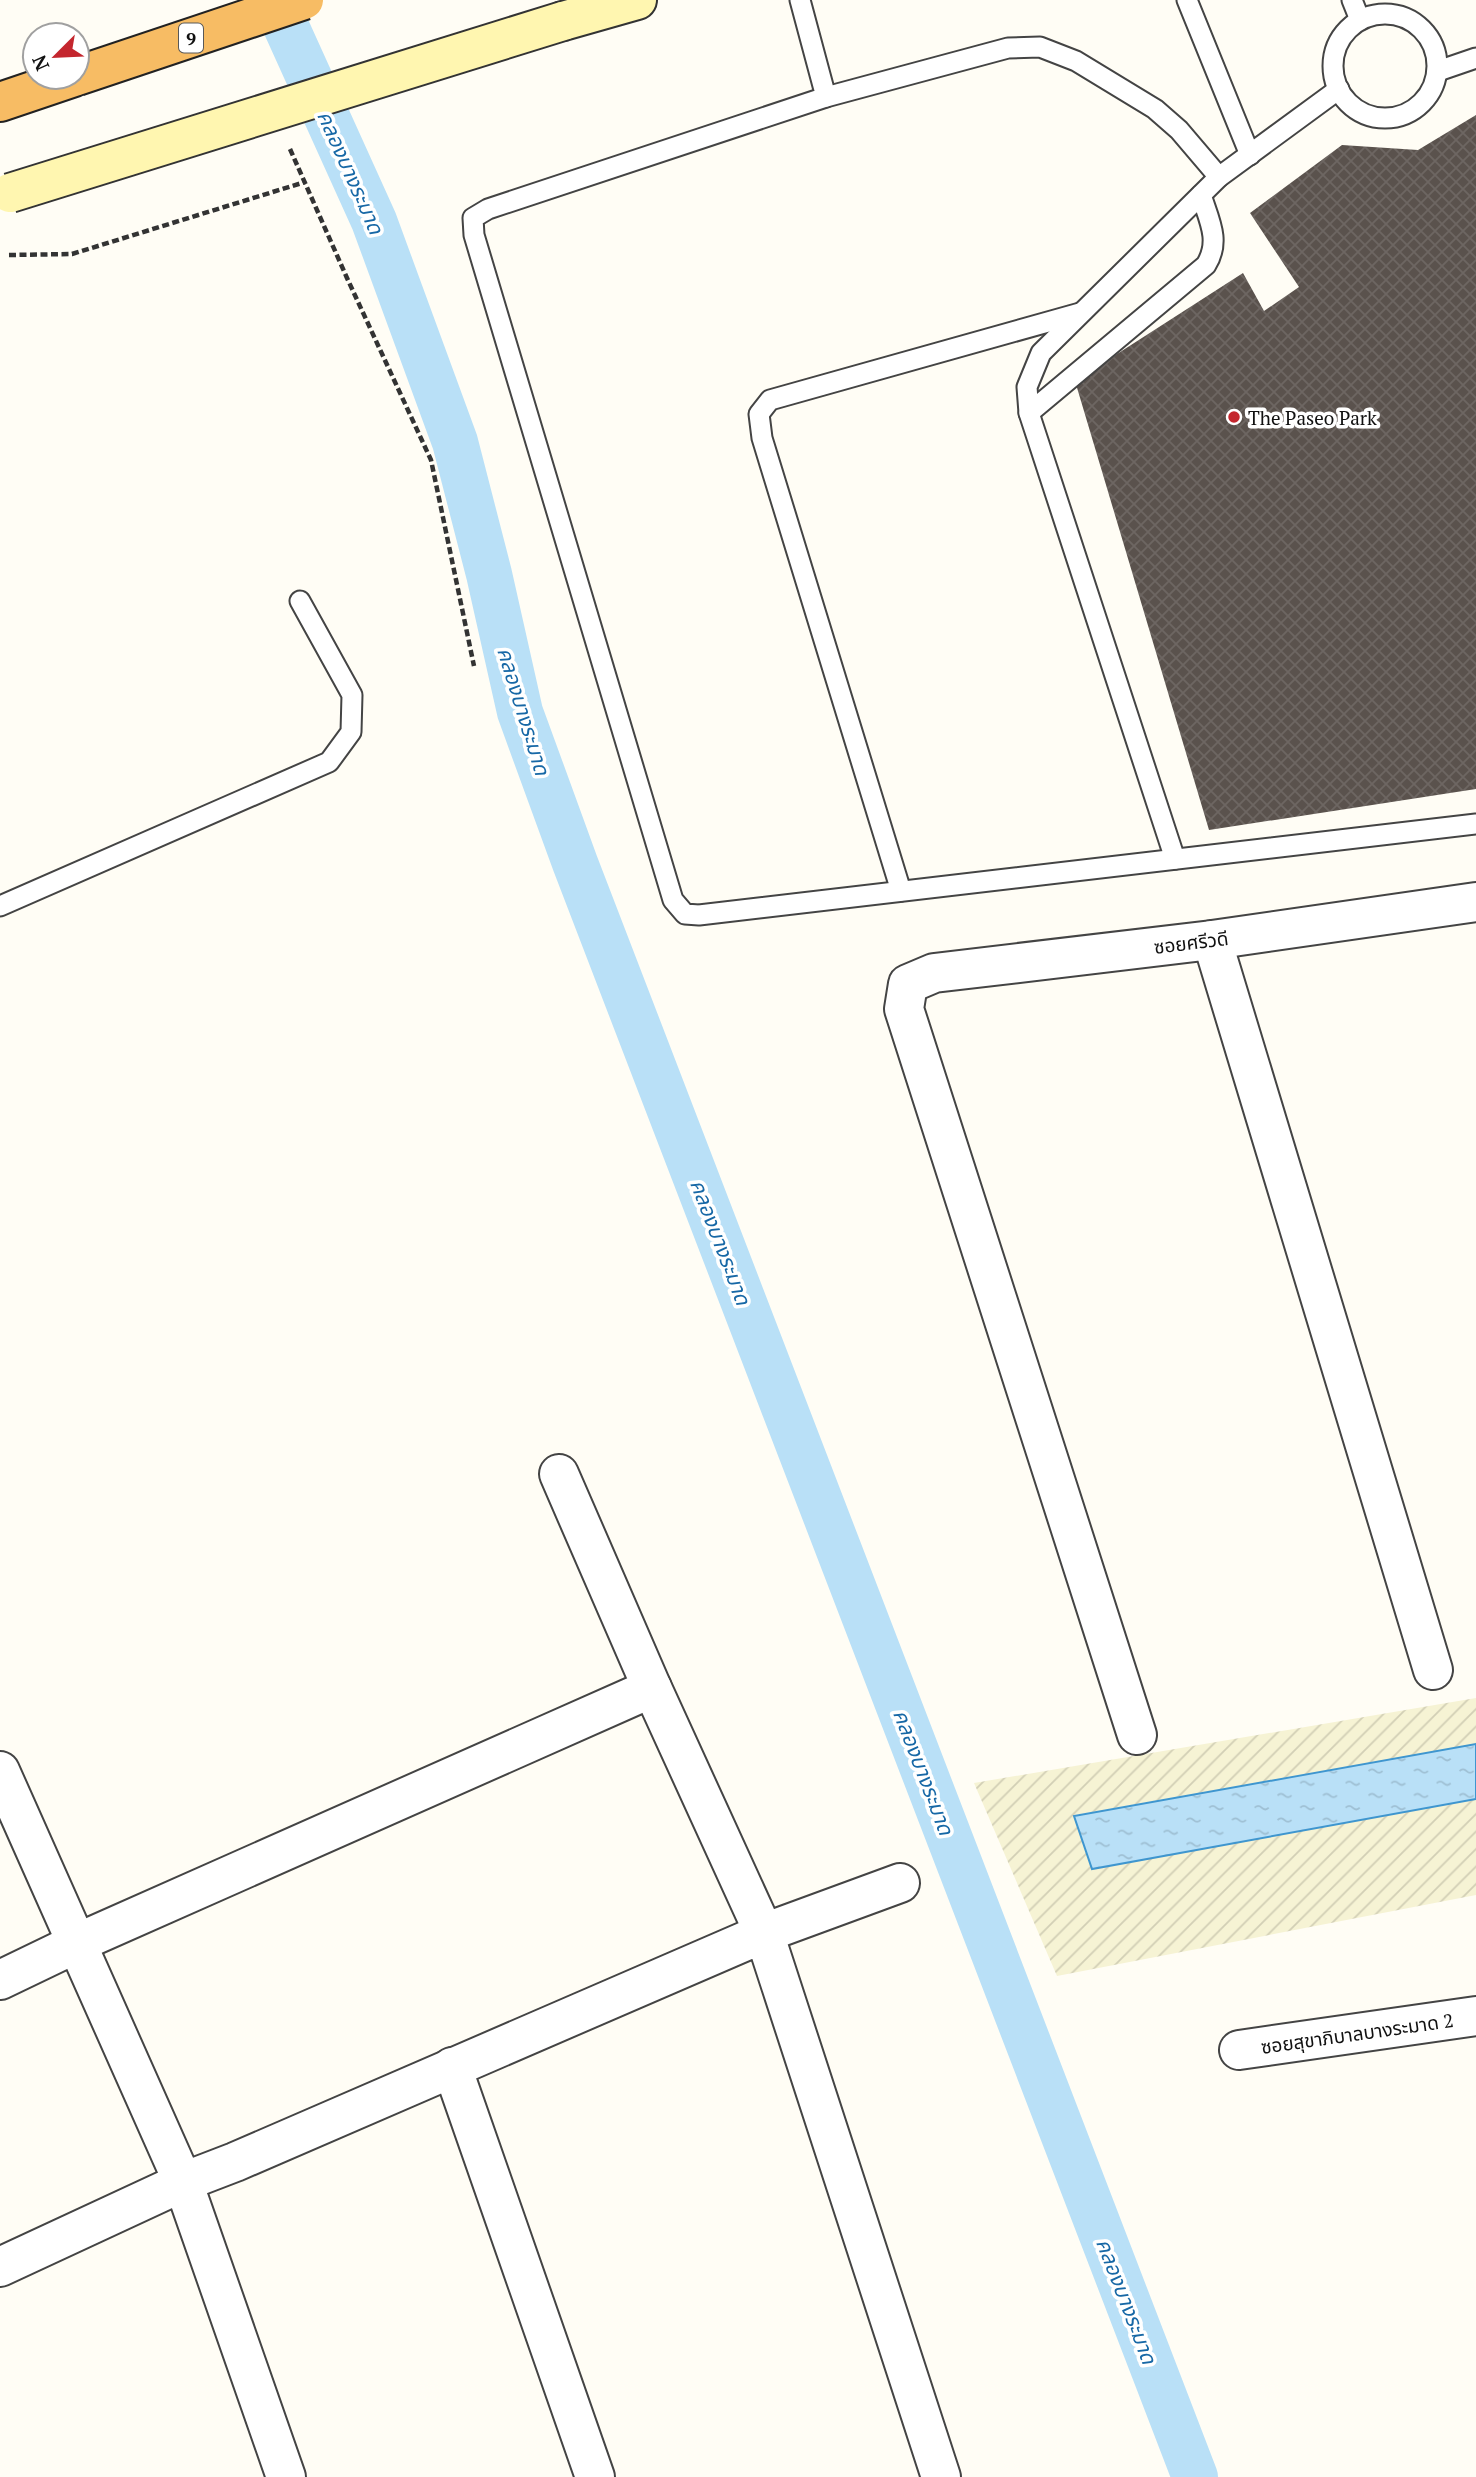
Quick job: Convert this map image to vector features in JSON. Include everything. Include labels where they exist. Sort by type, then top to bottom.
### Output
[{"type":"highway","name":"9","points":[[91,72],[304,0]]},
{"type":"highway","name":"9","points":[[0,102],[33,91]]},
{"type":"main road","points":[[5,194],[637,0]]},
{"type":"street","name":"ซอยศรีวดี","points":[[1137,1735],[904,1009],[908,984],[934,973],[1212,940],[1476,902]]},
{"type":"street","points":[[1212,940],[1433,1670]]},
{"type":"street","points":[[559,1474],[652,1688],[764,1933],[941,2477]]},
{"type":"street","points":[[0,1980],[77,1943],[652,1688]]},
{"type":"street","points":[[0,1771],[183,2182],[286,2477]]},
{"type":"street","points":[[0,2266],[183,2182],[235,2162],[764,1933],[900,1883]]},
{"type":"street","name":"ซอยสุขาภิบาลบางระมาด 2","points":[[1239,2050],[1476,2016]]},
{"type":"street","points":[[452,2067],[595,2477]]},
{"type":"lane","points":[[800,0],[826,96]]},
{"type":"lane","points":[[1187,0],[1250,155]]},
{"type":"lane","points":[[1352,0],[1360,20]]},
{"type":"lane","points":[[1386,12],[1404,16],[1419,25],[1431,39],[1437,54],[1438,71],[1433,88],[1424,102],[1411,112],[1378,118],[1362,113],[1349,103],[1339,89],[1333,72],[1334,54],[1340,37],[1360,20],[1369,15],[1386,12]]},
{"type":"lane","points":[[1219,177],[1179,130],[1155,109],[1085,66],[1040,47],[1008,48],[826,96],[488,209],[473,218],[474,235],[673,900],[685,914],[699,915],[1476,824]]},
{"type":"lane","points":[[1438,71],[1476,58]]},
{"type":"lane","points":[[1175,859],[1029,413],[1027,387],[1037,360],[1047,346],[1219,177],[1339,89]]},
{"type":"lane","points":[[1029,413],[1206,265],[1214,249],[1215,240],[1201,195]]},
{"type":"lane","points":[[901,891],[762,438],[759,414],[770,400],[1082,312]]},
{"type":"lane","points":[[0,906],[329,762],[351,732],[352,695],[300,601]]},
{"type":"path","points":[[289,146],[431,460],[474,666]]},
{"type":"path","points":[[9,255],[72,254],[305,182]]},
{"type":"shaded area","points":[[1476,1698],[1476,1744],[1075,1815],[1092,1869],[1476,1799],[1476,1895],[1057,1976],[974,1783]]},
{"type":"water","points":[[1476,1744],[1476,1799],[1092,1869],[1074,1816]]},
{"type":"building","points":[[1476,115],[1476,789],[1209,830],[1075,381],[1243,273],[1264,311],[1299,287],[1250,213],[1342,145],[1418,150]]},
{"type":"waterway","name":"คลองบางระมาด","points":[[274,0],[374,221],[455,442],[489,574],[520,712],[575,863],[1195,2477]]},
{"type":"place","name":"The Paseo Park","points":[[1234,417]]}]
